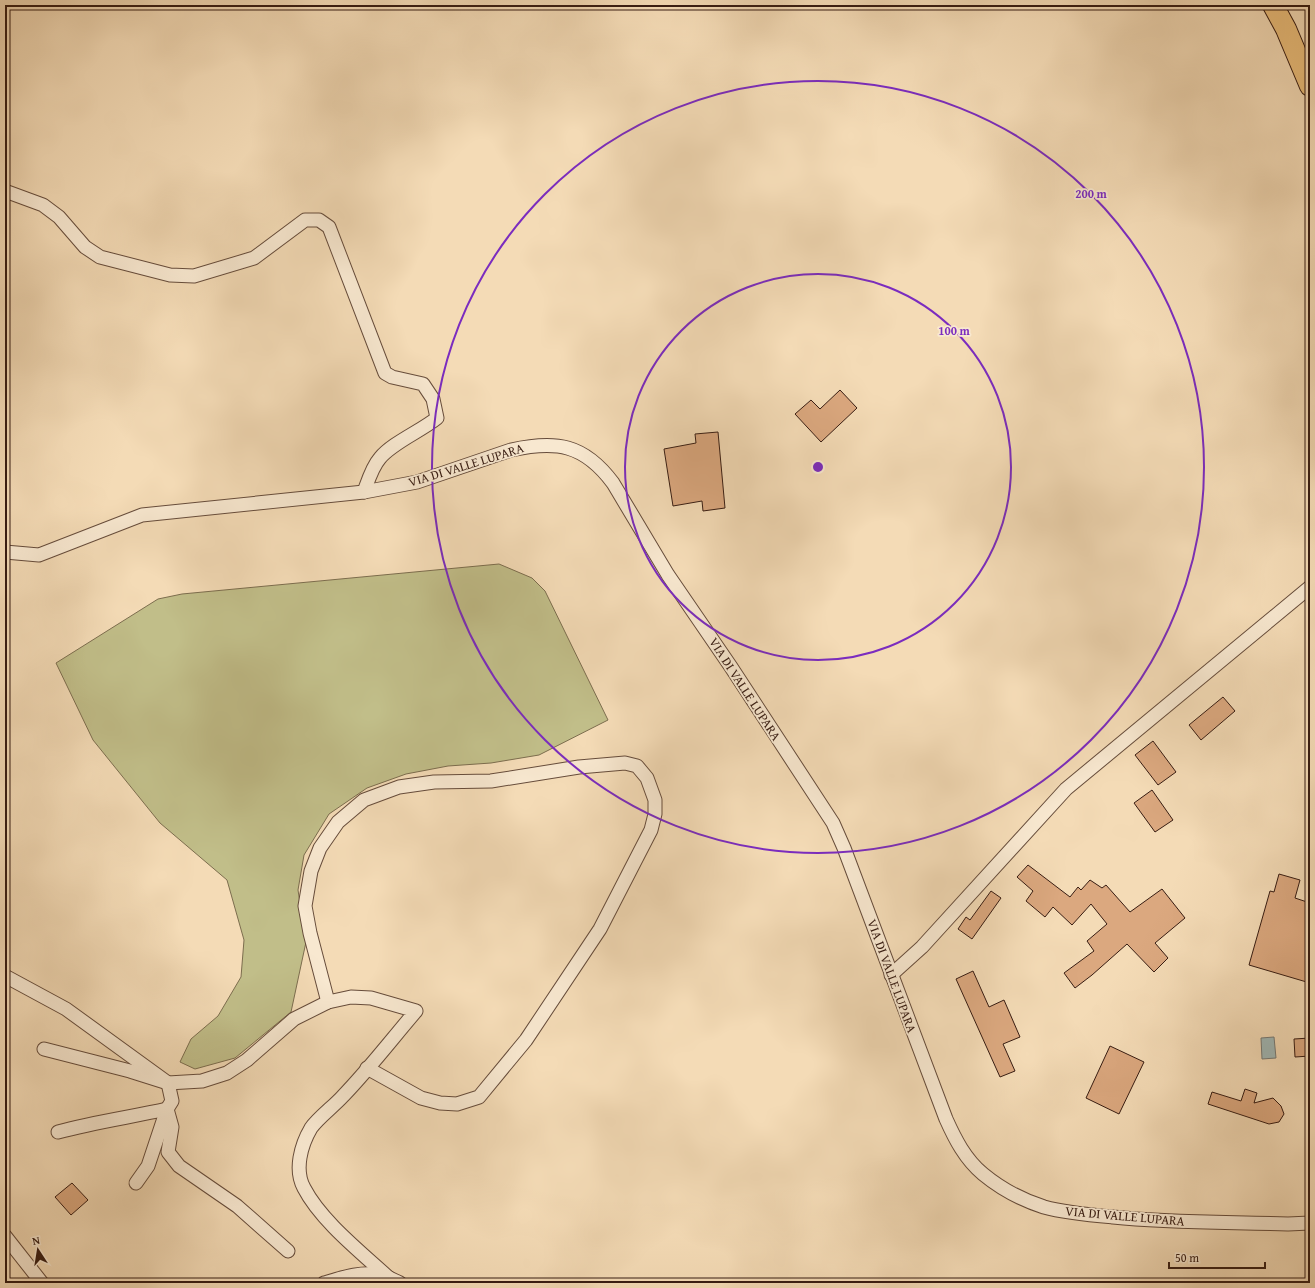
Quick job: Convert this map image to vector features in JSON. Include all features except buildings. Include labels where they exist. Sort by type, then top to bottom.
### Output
[{"type":"highway","points":[[1273,5],[1286,29],[1310,86]]},
{"type":"street","points":[[5,191],[44,205],[59,217],[85,247],[100,257],[170,275],[194,276],[254,258],[305,220],[319,220],[329,227],[385,373],[392,377],[422,384],[433,399],[437,418],[390,449],[380,458],[364,492]]},
{"type":"street","name":"VIA DI VALLE LUPARA","points":[[5,552],[39,555],[142,515],[364,492],[417,482],[511,450],[537,445],[553,445],[573,450],[587,456],[603,471],[618,490],[668,575],[731,667],[829,817],[844,848],[946,1119],[956,1140],[977,1168],[999,1186],[1030,1202],[1044,1207],[1095,1215],[1145,1220],[1288,1224],[1310,1223]]},
{"type":"street","points":[[891,975],[922,947],[1066,789],[1310,586]]},
{"type":"street","points":[[328,1002],[310,933],[305,906],[311,871],[320,848],[338,822],[364,800],[399,787],[434,782],[491,781],[625,762],[637,766],[647,778],[655,800],[655,814],[651,830],[600,929],[526,1040],[479,1097],[457,1104],[440,1103],[421,1098],[367,1068]]},
{"type":"street","points":[[5,976],[66,1009],[168,1083],[172,1101],[167,1109],[148,1166],[136,1183]]},
{"type":"street","points":[[44,1049],[130,1071],[168,1083],[202,1081],[227,1073],[247,1060],[294,1019],[328,1002],[350,997],[371,998],[416,1011],[343,1096],[312,1127],[301,1148],[299,1175],[304,1188],[320,1212],[394,1280]]},
{"type":"street","points":[[58,1132],[86,1124],[167,1109]]},
{"type":"street","points":[[167,1109],[172,1127],[168,1152],[179,1166],[237,1206],[288,1251]]},
{"type":"street","points":[[5,1236],[42,1283]]},
{"type":"street","points":[[324,1283],[344,1277],[366,1274],[379,1274],[394,1280]]},
{"type":"shaded area","points":[[499,564],[532,578],[545,591],[608,720],[539,755],[491,763],[448,766],[406,774],[367,788],[329,814],[304,855],[298,890],[306,942],[291,1012],[235,1058],[195,1069],[180,1062],[191,1039],[218,1016],[241,977],[244,940],[227,880],[160,823],[93,740],[56,663],[158,599],[182,594]]},
{"type":"water","points":[[1274,1037],[1276,1058],[1262,1059],[1261,1038]]}]
